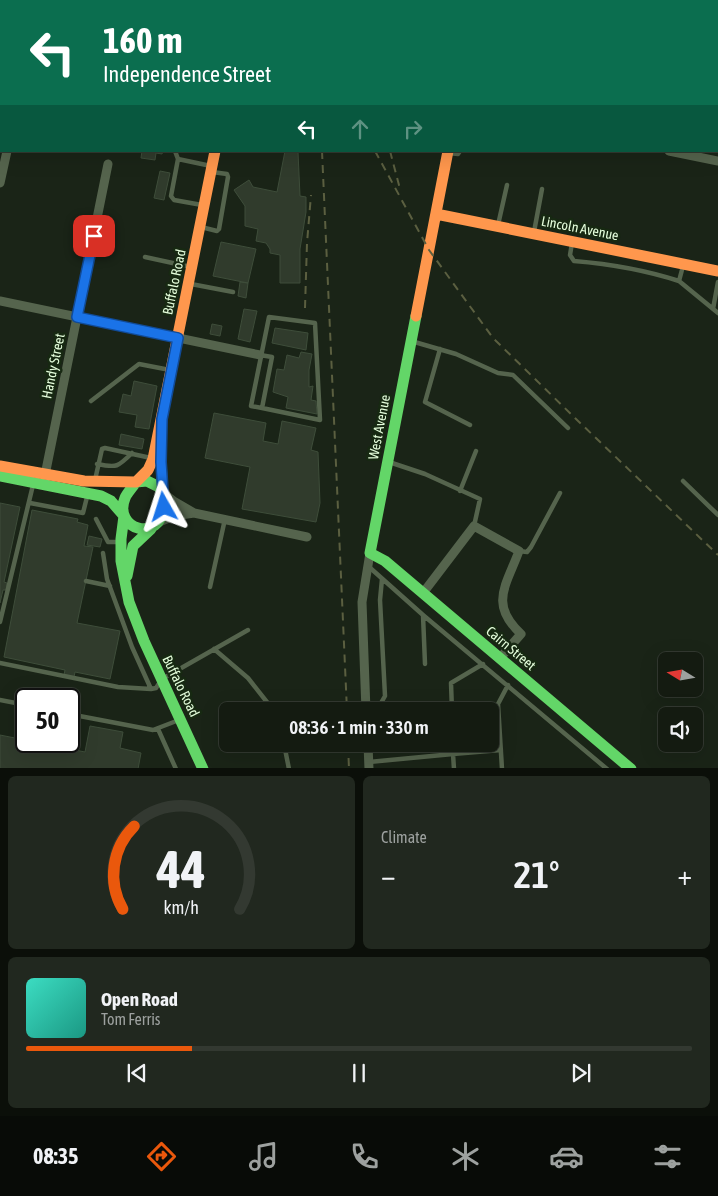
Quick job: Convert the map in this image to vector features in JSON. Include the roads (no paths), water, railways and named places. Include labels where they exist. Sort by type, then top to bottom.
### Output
[{"type":"main road","name":"Buffalo Road","points":[[136,482],[148,470],[153,459],[215,152]]},
{"type":"main road","name":"West Avenue","points":[[370,553],[448,152]]},
{"type":"main road","name":"Lincoln Avenue","points":[[436,214],[718,271]]},
{"type":"main road","name":"Buffalo Road","points":[[162,419],[162,491]]},
{"type":"main road","points":[[0,466],[87,497],[107,509],[121,529]]},
{"type":"main road","points":[[0,476],[41,481],[94,483],[151,482],[162,491],[164,507],[154,526],[141,530],[133,528],[113,503],[101,496],[71,491]]},
{"type":"main road","points":[[124,516],[125,499],[136,482]]},
{"type":"main road","name":"Buffalo Road","points":[[124,516],[120,542],[121,563],[136,625],[203,768]]},
{"type":"main road","name":"Buffalo Road","points":[[126,586],[129,557],[133,546],[154,526]]},
{"type":"main road","name":"Cairn Street","points":[[370,553],[385,561],[631,768]]},
{"type":"street","points":[[0,183],[6,152]]},
{"type":"street","points":[[674,152],[718,161]]},
{"type":"street","name":"Handy Street","points":[[41,481],[108,164]]},
{"type":"street","points":[[0,301],[260,355]]},
{"type":"street","points":[[162,491],[174,502],[194,513],[307,536]]},
{"type":"street","points":[[154,526],[174,516],[194,513]]},
{"type":"street","points":[[423,593],[474,526],[519,551],[504,592],[502,606],[507,618],[521,634],[500,658]]},
{"type":"street","name":"West Avenue","points":[[366,702],[362,602],[370,553]]},
{"type":"street","points":[[368,752],[369,765]]},
{"type":"lane","points":[[175,152],[178,159],[171,196],[174,200],[205,206]]},
{"type":"lane","points":[[448,152],[458,154],[459,152]]},
{"type":"lane","points":[[178,159],[227,174],[219,229],[217,231],[201,227]]},
{"type":"lane","points":[[497,227],[506,185]]},
{"type":"lane","points":[[533,234],[542,189]]},
{"type":"lane","points":[[572,242],[570,255],[574,261],[603,263],[679,281],[718,313]]},
{"type":"lane","points":[[145,258],[193,267]]},
{"type":"lane","points":[[679,281],[683,264]]},
{"type":"lane","points":[[713,309],[718,282]]},
{"type":"lane","points":[[189,284],[233,292]]},
{"type":"lane","points":[[269,317],[315,323],[320,420],[251,406],[260,355],[269,317]]},
{"type":"lane","points":[[410,341],[456,354],[498,373],[513,375],[568,428]]},
{"type":"lane","points":[[440,349],[425,402],[470,425]]},
{"type":"lane","points":[[260,355],[272,357],[262,408]]},
{"type":"lane","points":[[91,401],[139,364],[172,370]]},
{"type":"lane","points":[[94,483],[102,449],[110,452],[132,453],[153,459]]},
{"type":"lane","points":[[460,491],[476,451]]},
{"type":"lane","points":[[98,464],[120,466],[132,453]]},
{"type":"lane","points":[[388,462],[425,474],[480,499],[474,526]]},
{"type":"lane","points":[[0,622],[30,503],[41,481]]},
{"type":"lane","points":[[683,481],[718,515]]},
{"type":"lane","points":[[519,551],[527,552],[531,547],[560,493]]},
{"type":"lane","points":[[30,503],[83,513],[87,497]]},
{"type":"lane","points":[[96,519],[108,542],[120,542]]},
{"type":"lane","points":[[210,587],[225,519]]},
{"type":"lane","points":[[103,553],[110,586],[132,647],[151,689]]},
{"type":"lane","points":[[368,565],[423,615],[607,768]]},
{"type":"lane","points":[[381,702],[385,696],[380,600],[382,579]]},
{"type":"lane","points":[[86,581],[110,586]]},
{"type":"lane","points":[[423,615],[425,664]]},
{"type":"lane","points":[[0,662],[118,687],[151,689],[156,688],[162,679],[248,630]]},
{"type":"lane","points":[[214,649],[248,678],[268,702]]},
{"type":"lane","points":[[452,702],[451,684],[483,664]]},
{"type":"lane","points":[[502,768],[498,704],[508,685]]},
{"type":"lane","points":[[0,700],[15,703]]},
{"type":"lane","points":[[80,716],[152,730],[181,720]]},
{"type":"lane","points":[[158,729],[176,768]]},
{"type":"lane","points":[[369,765],[501,750]]},
{"type":"lane","points":[[286,752],[289,768]]},
{"type":"lane","points":[[453,754],[454,768]]},
{"type":"railway","points":[[322,152],[347,702]]},
{"type":"railway","points":[[376,152],[429,250],[493,338],[718,555]]},
{"type":"railway","points":[[390,152],[400,189]]},
{"type":"railway","points":[[305,308],[311,195]]},
{"type":"railway","points":[[348,752],[349,768]]}]
